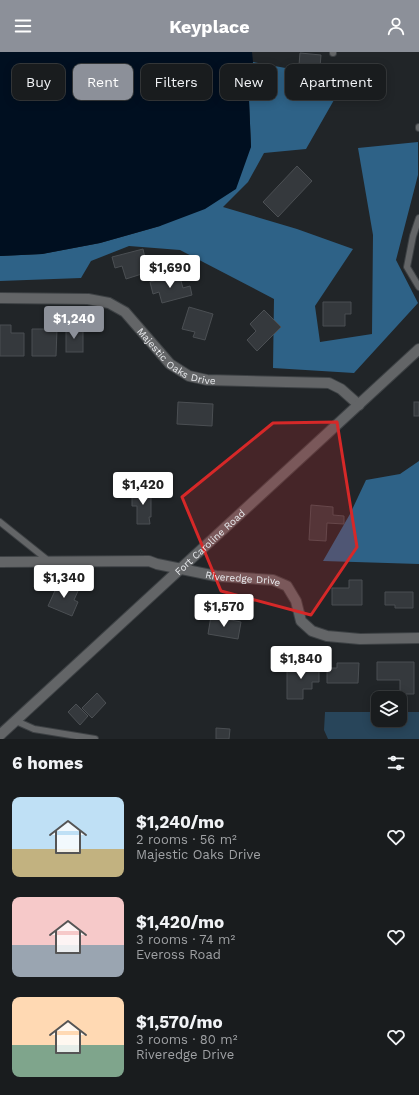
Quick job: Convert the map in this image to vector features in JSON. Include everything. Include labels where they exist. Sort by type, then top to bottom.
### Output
[{"type":"street","name":"Majestic Oaks Drive","points":[[0,298],[88,299],[109,303],[125,312],[170,364],[189,376],[207,380],[329,383],[341,389],[359,405]]},
{"type":"street","name":"Fort Caroline Road","points":[[0,735],[182,569],[419,349]]},
{"type":"street","name":"Riveredge Drive","points":[[0,562],[149,562],[216,576],[273,580],[288,586],[296,601],[301,621],[312,631],[327,636],[360,638],[419,638]]},
{"type":"lane","points":[[419,218],[413,236],[407,267],[419,287]]},
{"type":"lane","points":[[0,522],[50,562]]},
{"type":"lane","points":[[16,720],[34,729],[95,739]]},
{"type":"highlighted area","points":[[337,422],[357,547],[311,615],[221,591],[182,497],[273,423]]},
{"type":"shaded area","points":[[0,52],[252,52],[252,64],[220,64],[220,100],[249,100],[251,147],[236,189],[205,209],[160,226],[100,243],[42,254],[0,256]]},
{"type":"shaded area","points":[[253,62],[264,64],[252,64]]},
{"type":"shaded area","points":[[277,66],[285,68],[285,100],[334,100],[306,149],[264,153],[248,182],[223,207],[297,229],[353,249],[315,306],[320,342],[372,334],[373,235],[358,148],[418,142],[418,175],[396,260],[418,303],[354,373],[273,368],[274,299],[180,250],[129,246],[91,261],[81,278],[0,281],[0,256],[42,254],[100,243],[160,226],[251,147],[249,100],[277,100]]},
{"type":"shaded area","points":[[419,461],[419,564],[323,561],[350,514],[366,480],[400,474]]},
{"type":"shaded area","points":[[325,712],[371,712],[371,727],[407,727],[407,712],[419,712],[419,739],[328,739],[324,730]]},
{"type":"building","points":[[300,53],[321,55],[320,64],[299,64]]},
{"type":"building","points":[[297,166],[312,181],[278,217],[263,202]]},
{"type":"building","points":[[143,249],[148,272],[126,279],[122,266],[115,268],[112,257]]},
{"type":"building","points":[[179,274],[183,288],[190,286],[192,295],[162,303],[159,292],[153,294],[150,282]]},
{"type":"building","points":[[323,302],[351,302],[351,314],[345,314],[345,326],[323,326]]},
{"type":"building","points":[[189,307],[213,314],[205,340],[193,337],[195,332],[182,329]]},
{"type":"building","points":[[264,310],[281,327],[257,351],[247,340],[256,331],[250,324]]},
{"type":"building","points":[[0,325],[11,325],[11,333],[24,333],[24,356],[0,356]]},
{"type":"building","points":[[66,327],[83,327],[83,352],[66,352]]},
{"type":"building","points":[[32,329],[57,329],[56,356],[32,356]]},
{"type":"building","points":[[178,402],[213,404],[212,426],[177,424]]},
{"type":"building","points":[[414,402],[419,402],[419,416],[414,416]]},
{"type":"building","points":[[136,489],[151,489],[150,524],[137,524],[137,506],[132,506],[132,496],[136,496]]},
{"type":"building","points":[[311,505],[333,507],[333,515],[344,516],[344,524],[327,523],[326,541],[309,540]]},
{"type":"building","points":[[349,580],[362,580],[362,605],[332,605],[332,588],[349,588]]},
{"type":"building","points":[[59,582],[78,591],[74,600],[78,602],[72,616],[48,606]]},
{"type":"building","points":[[385,592],[413,592],[413,608],[395,608],[395,605],[385,605]]},
{"type":"building","points":[[211,616],[241,622],[238,639],[208,634]]},
{"type":"building","points":[[377,662],[414,662],[414,694],[407,694],[407,691],[400,691],[400,680],[377,680]]},
{"type":"building","points":[[337,663],[359,663],[358,683],[327,683],[327,668],[337,668]]},
{"type":"building","points":[[287,666],[319,666],[319,682],[312,682],[312,689],[303,689],[303,699],[287,699]]},
{"type":"building","points":[[97,693],[106,703],[92,718],[82,708]]},
{"type":"building","points":[[76,704],[88,716],[80,725],[68,712]]},
{"type":"building","points":[[216,728],[230,729],[229,739],[216,739]]}]
